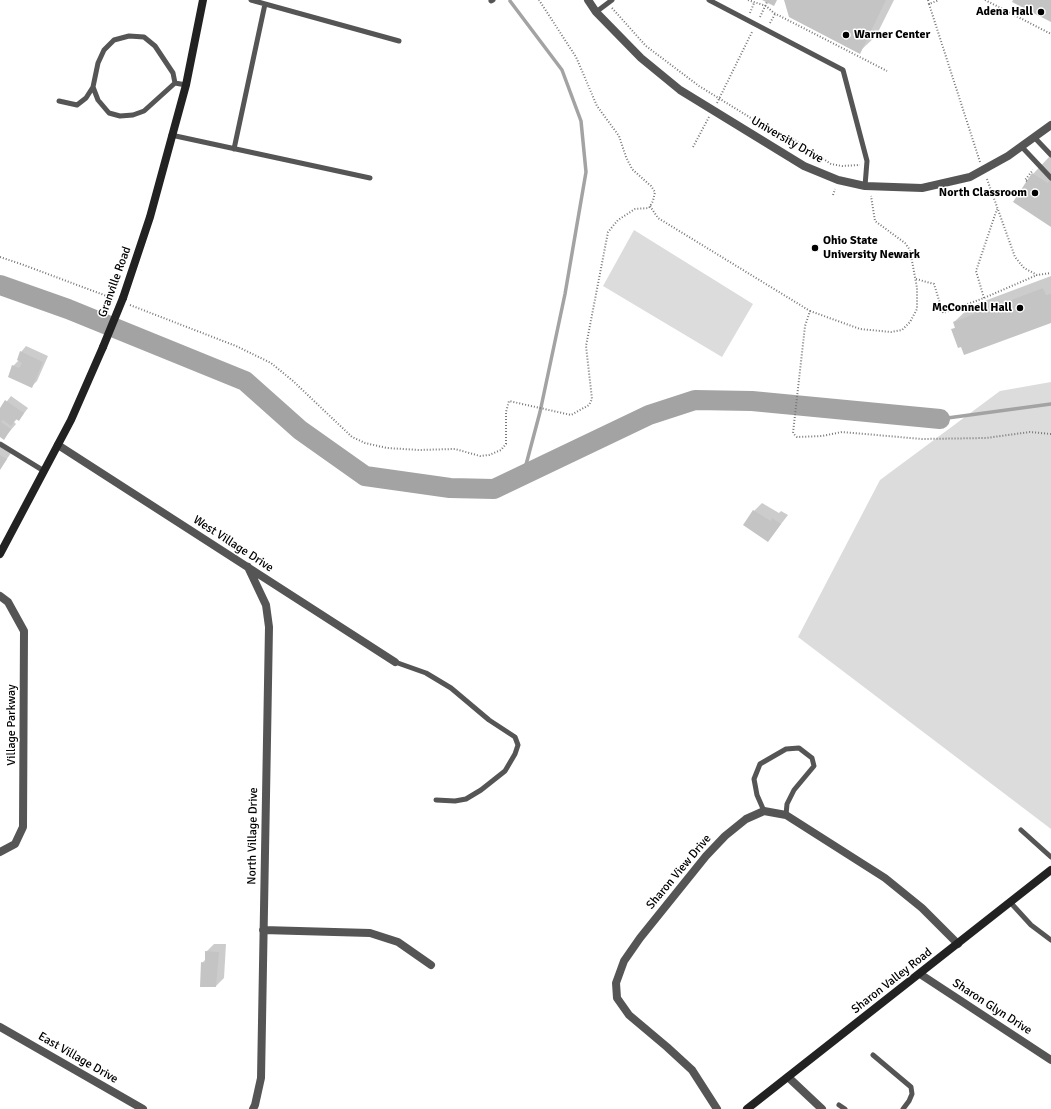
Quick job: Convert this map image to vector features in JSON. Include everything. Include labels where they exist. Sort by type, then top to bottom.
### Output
[{"type":"street","name":"Granville Road","points":[[0,554],[58,445],[90,380],[103,348],[119,298],[150,217],[171,135],[186,85],[203,0]]},
{"type":"street","name":"University Drive","points":[[588,0],[596,12],[647,62],[680,90],[804,166],[838,180],[865,186],[922,188],[970,177],[1008,156],[1051,125]]},
{"type":"street","name":"West Village Drive","points":[[58,445],[395,662]]},
{"type":"street","name":"North Village Drive","points":[[248,568],[266,605],[269,627],[261,1078],[253,1109]]},
{"type":"street","name":"Village Parkway","points":[[0,596],[8,602],[24,631],[24,638],[23,827],[15,844],[0,852]]},
{"type":"street","points":[[764,811],[786,815],[885,878],[922,908],[958,944]]},
{"type":"street","name":"Sharon View Drive","points":[[717,1109],[692,1070],[668,1047],[629,1015],[617,998],[616,983],[624,961],[706,856],[725,836],[746,819],[764,811]]},
{"type":"street","name":"Sharon Valley Road","points":[[747,1109],[1051,870]]},
{"type":"street","points":[[263,930],[370,933],[398,942],[431,965]]},
{"type":"street","name":"Sharon Glyn Drive","points":[[920,974],[1051,1060]]},
{"type":"street","name":"East Village Drive","points":[[0,1027],[143,1109]]},
{"type":"street","points":[[788,1077],[821,1109]]},
{"type":"lane","points":[[251,0],[400,41]]},
{"type":"lane","points":[[709,0],[843,70],[866,165],[865,186]]},
{"type":"lane","points":[[596,12],[610,2]]},
{"type":"lane","points":[[234,149],[265,4]]},
{"type":"lane","points":[[59,101],[77,105],[86,98],[93,87],[98,63],[104,50],[114,40],[129,36],[144,37],[155,46],[173,73],[175,83]]},
{"type":"lane","points":[[175,83],[186,85]]},
{"type":"lane","points":[[93,87],[98,100],[109,113],[120,116],[133,115],[144,111],[175,83]]},
{"type":"lane","points":[[171,135],[370,178]]},
{"type":"lane","points":[[1034,137],[1051,155]]},
{"type":"lane","points":[[1021,146],[1046,175],[1051,178]]},
{"type":"lane","points":[[0,444],[44,471]]},
{"type":"lane","points":[[395,662],[426,673],[451,688],[489,720],[515,737],[518,745],[515,754],[505,771],[481,790],[466,799],[456,801],[436,800]]},
{"type":"lane","points":[[764,811],[757,795],[754,779],[760,764],[786,749],[799,748],[812,758],[814,766],[794,790],[787,804],[786,815]]},
{"type":"lane","points":[[1021,830],[1051,857]]},
{"type":"lane","points":[[1010,902],[1031,925],[1051,940]]},
{"type":"lane","points":[[873,1055],[911,1087],[912,1094],[903,1109]]},
{"type":"lane","points":[[839,1105],[845,1109]]},
{"type":"path","points":[[129,304],[236,346],[271,363],[293,381],[352,437],[387,448],[455,450],[480,456],[489,455],[501,450],[506,444],[506,412],[509,401],[571,415],[589,405],[592,399],[586,346],[608,232],[618,220],[636,209],[649,208],[653,201],[655,192],[652,186],[632,169],[619,136],[597,106],[576,57],[539,0]]},
{"type":"path","points":[[748,0],[766,6],[775,14],[887,71]]},
{"type":"path","points":[[928,0],[981,164]]},
{"type":"path","points":[[929,4],[939,0]]},
{"type":"path","points":[[984,0],[1051,34]]},
{"type":"path","points":[[610,2],[646,46],[676,70],[719,99],[759,123],[793,139],[831,164],[842,166],[866,165]]},
{"type":"path","points":[[760,18],[767,2]]},
{"type":"path","points":[[754,3],[750,12],[760,18],[770,23],[775,14]]},
{"type":"path","points":[[693,147],[719,99],[756,24]]},
{"type":"path","points":[[987,179],[1015,257],[1024,268],[1038,276]]},
{"type":"path","points":[[650,206],[658,218],[810,311],[860,330],[891,332],[902,330],[910,322],[918,309],[910,250],[904,243],[875,221],[872,197],[865,186]]},
{"type":"path","points":[[984,298],[976,271],[997,208]]},
{"type":"path","points":[[0,258],[119,298]]},
{"type":"path","points":[[915,279],[934,284],[943,313],[1038,276],[1051,273]]},
{"type":"path","points":[[810,311],[805,326],[792,433],[797,437],[807,438],[842,432],[922,439],[986,438],[1030,432],[1051,434]]},
{"type":"shaded area","points":[[634,230],[753,304],[722,357],[603,286]]},
{"type":"shaded area","points":[[1051,382],[1051,829],[798,637],[880,480],[1000,391]]},
{"type":"building","points":[[762,0],[777,0],[774,6]]},
{"type":"building","name":"Warner Center","points":[[784,0],[886,0],[860,54],[789,17]]},
{"type":"building","name":"Adena Hall","points":[[1013,0],[1051,0],[1051,22],[1012,2]]},
{"type":"building","name":"North Classroom","points":[[1032,173],[1048,183],[1051,178],[1051,227],[1013,202]]},
{"type":"building","name":"McConnell Hall","points":[[1043,288],[1046,295],[1051,294],[1051,323],[964,355],[961,347],[958,348],[951,329],[955,328],[953,322]]},
{"type":"building","points":[[20,351],[43,362],[32,388],[8,377],[12,365],[19,368],[22,363],[17,360]]},
{"type":"building","points":[[5,400],[24,413],[19,421],[16,419],[11,426],[3,420],[1,422],[11,429],[4,440],[0,437],[0,408]]},
{"type":"building","points":[[0,455],[7,459],[0,470]]},
{"type":"building","points":[[753,510],[771,521],[772,518],[781,524],[768,542],[743,525]]},
{"type":"building","points":[[205,951],[219,952],[216,987],[200,987],[201,962],[205,963]]},
{"type":"waterway","points":[[510,1],[562,70],[581,121],[586,172],[565,294],[540,412],[523,476]]},
{"type":"waterway","points":[[0,285],[68,309],[245,381],[300,430],[365,476],[450,488],[494,489],[649,415],[695,400],[752,401],[940,419]]},
{"type":"waterway","points":[[940,419],[1051,404]]},
{"type":"place","name":"Adena Hall","points":[[1041,12]]},
{"type":"place","name":"Warner Center","points":[[846,35]]},
{"type":"place","name":"North Classroom","points":[[1035,193]]},
{"type":"place","name":"Ohio State University Newark","points":[[815,248]]},
{"type":"place","name":"McConnell Hall","points":[[1020,308]]}]
